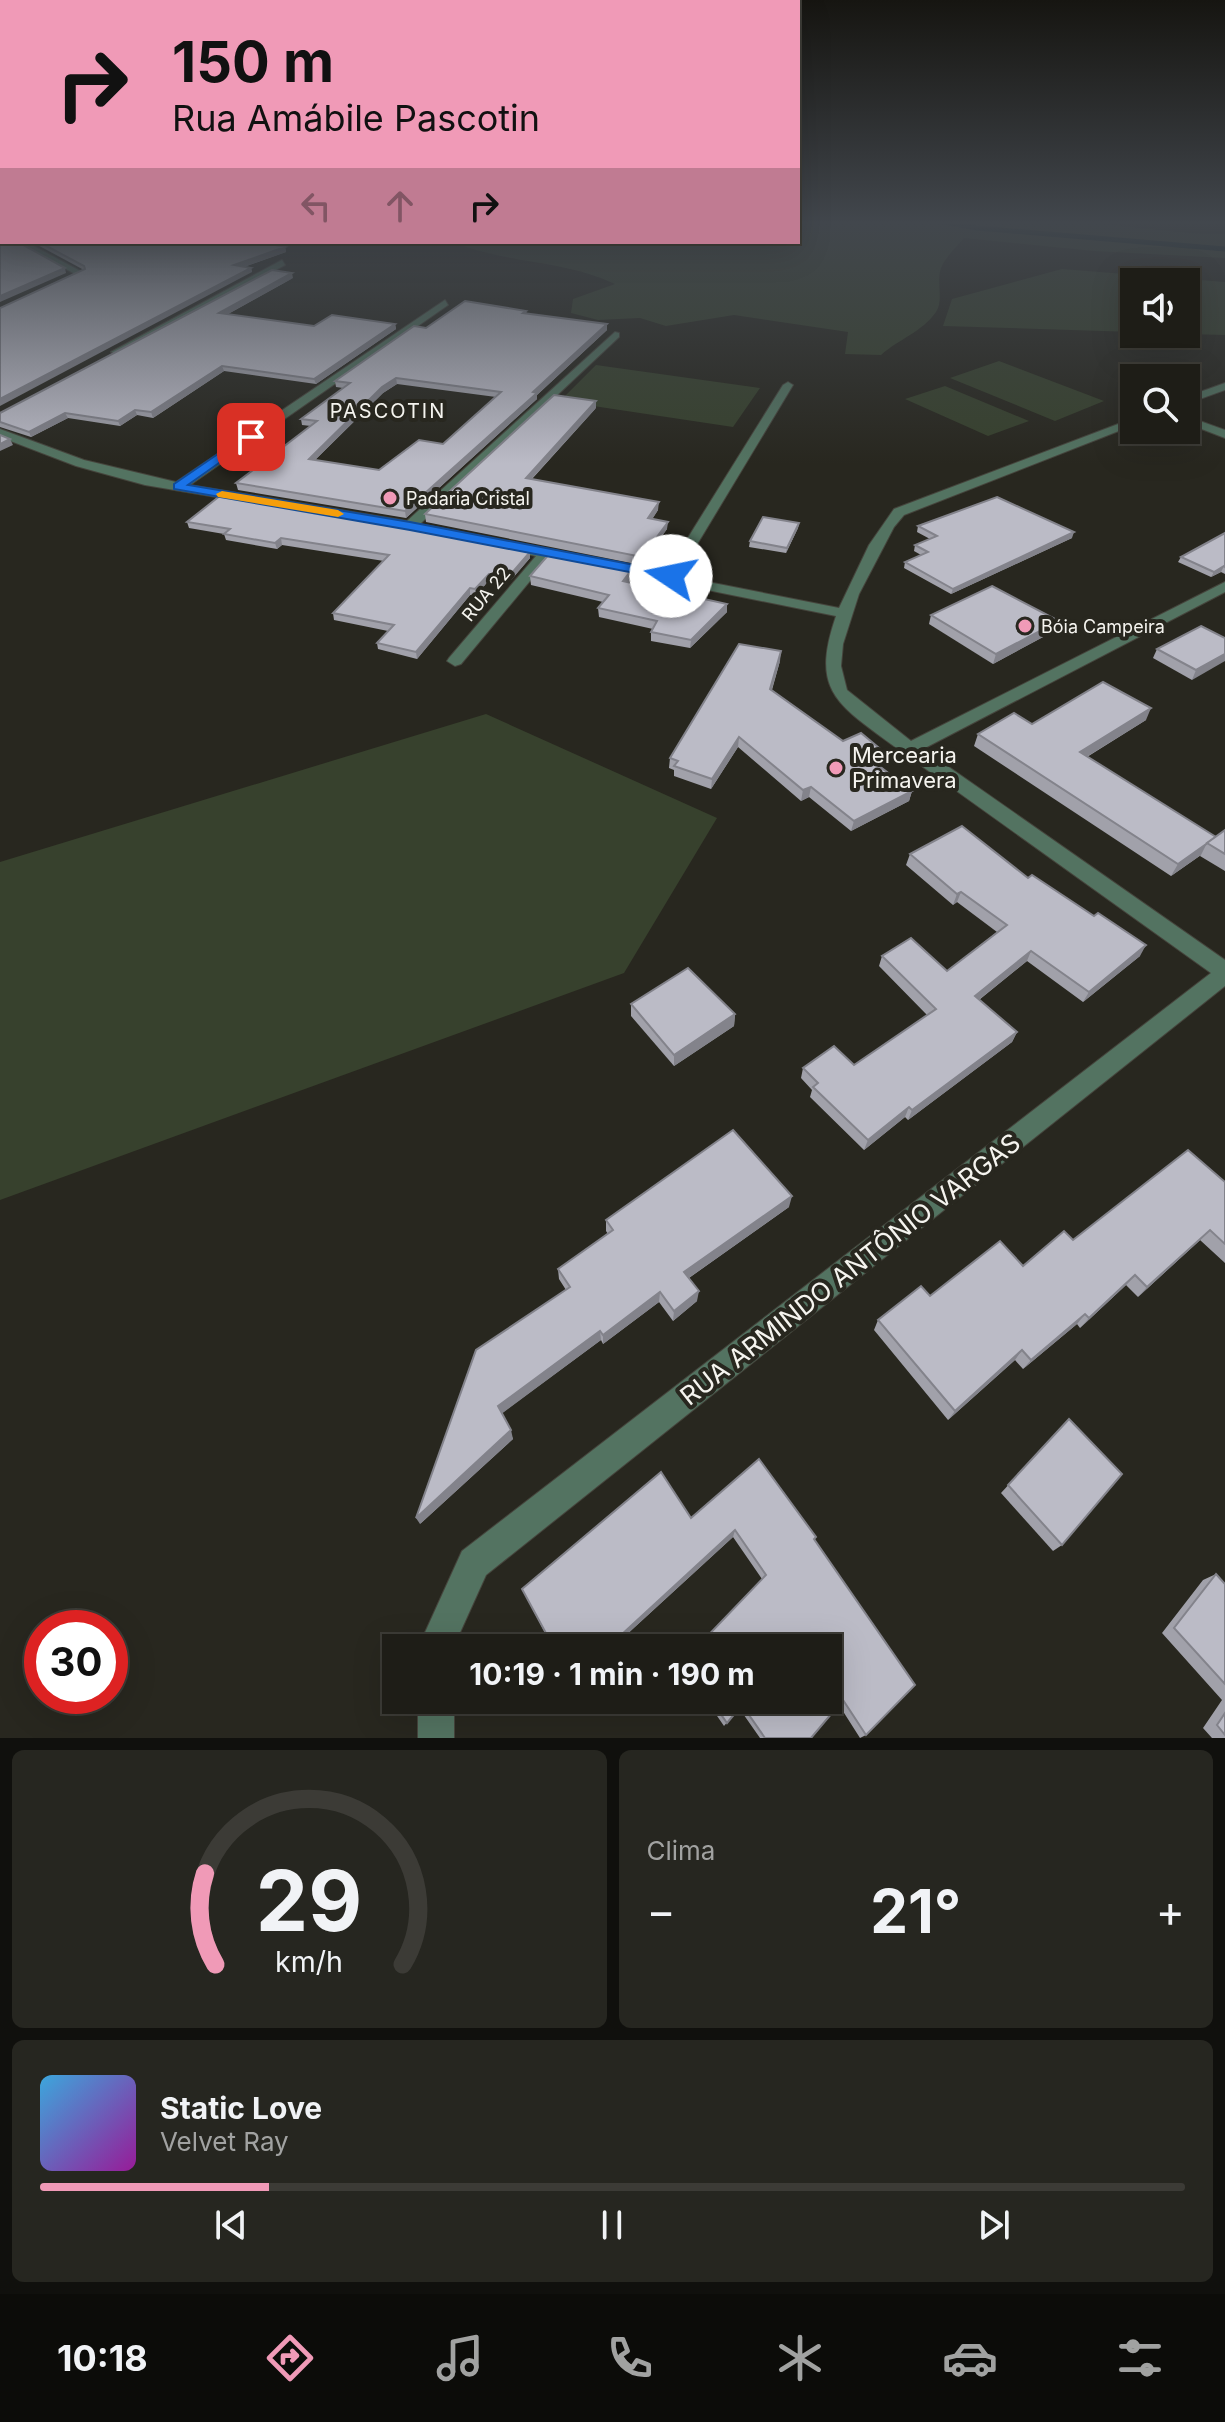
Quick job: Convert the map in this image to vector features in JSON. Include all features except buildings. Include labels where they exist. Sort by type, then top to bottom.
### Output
[{"type":"street","points":[[99,361],[209,302]]},
{"type":"street","points":[[178,487],[445,303]]},
{"type":"street","points":[[410,526],[615,335]]},
{"type":"street","points":[[671,576],[788,385]]},
{"type":"street","points":[[1200,396],[1225,386]]},
{"type":"street","points":[[1200,424],[1225,434]]},
{"type":"street","points":[[1120,426],[899,512],[886,525],[843,613],[832,663],[835,685],[859,710],[1225,973]]},
{"type":"street","points":[[0,433],[80,463],[178,487],[410,526],[843,613]]},
{"type":"street","name":"RUA 22","points":[[455,661],[547,552]]},
{"type":"street","points":[[911,748],[1225,586]]},
{"type":"street","name":"RUA ARMINDO ANTÔNIO VARGAS","points":[[441,1634],[474,1563],[1225,973]]},
{"type":"street","points":[[436,1714],[436,1738]]},
{"type":"green space","points":[[573,302],[939,302],[936,312],[924,325],[881,355],[845,354],[848,332],[734,315],[666,326],[640,318],[598,320],[571,313]]},
{"type":"green space","points":[[951,302],[1120,302],[1120,332],[943,326]]},
{"type":"green space","points":[[1200,302],[1225,302],[1225,335],[1200,334]]},
{"type":"green space","points":[[999,361],[1104,401],[1055,421],[950,378]]},
{"type":"green space","points":[[596,365],[760,388],[733,427],[560,401]]},
{"type":"green space","points":[[945,386],[1029,421],[988,436],[905,399]]},
{"type":"green space","points":[[486,714],[717,818],[624,973],[0,1200],[0,862]]},
{"type":"slow traffic","points":[[222,494],[338,514]]},
{"type":"place","name":"Padaria Cristal","points":[[390,498]]},
{"type":"place","name":"Bóia Campeira","points":[[1025,626]]},
{"type":"place","name":"Mercearia Primavera","points":[[836,768]]},
{"type":"district","name":"PASCOTIN","points":[[388,411]]},
{"type":"route","points":[[251,437],[178,487],[410,526],[671,576]]}]
